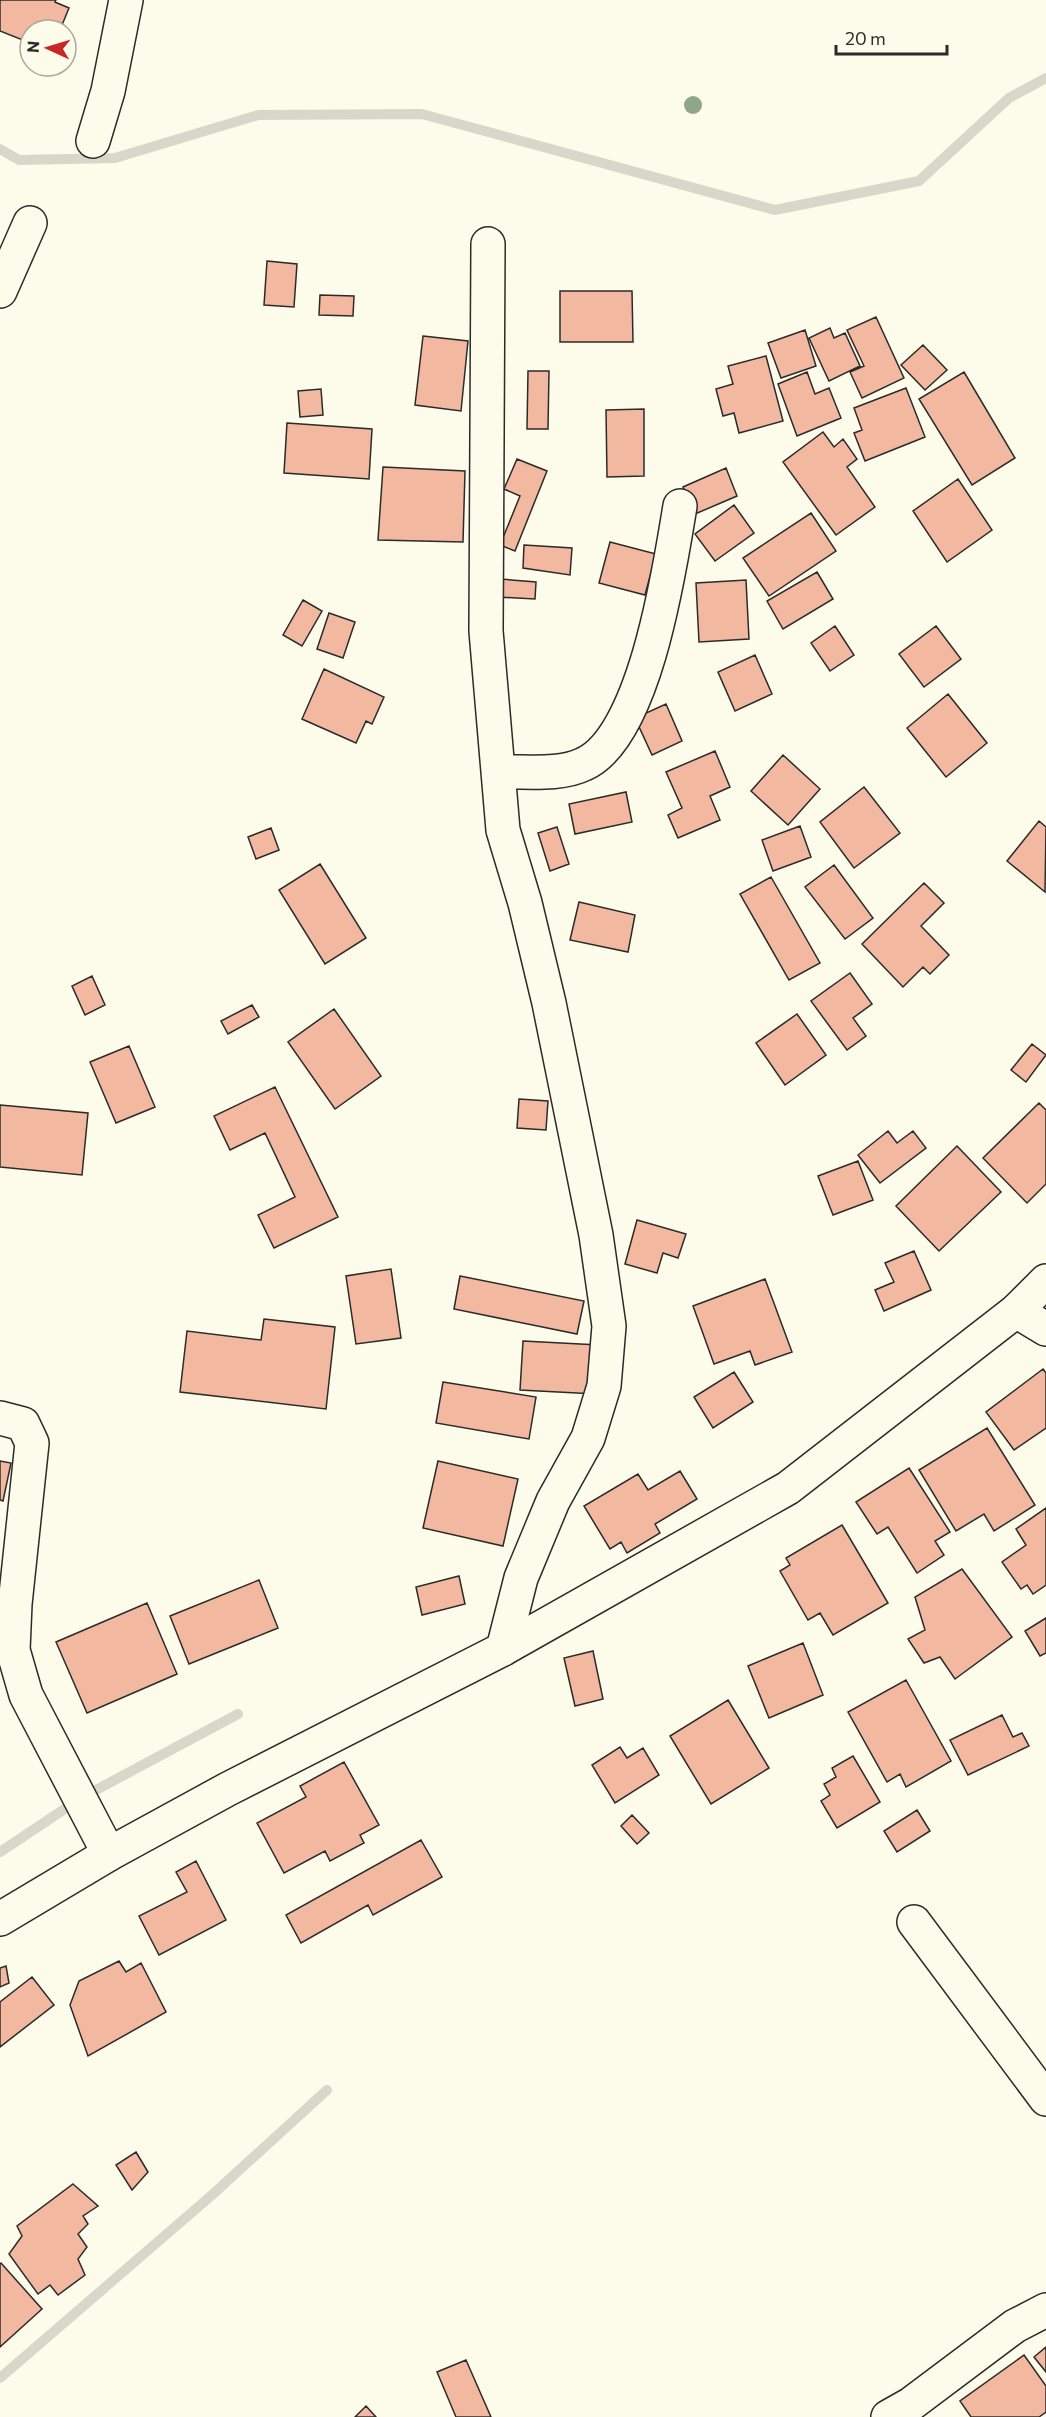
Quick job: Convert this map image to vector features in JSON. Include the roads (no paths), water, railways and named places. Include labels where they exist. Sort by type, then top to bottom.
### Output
[{"type":"street","points":[[93,141],[108,90],[126,0]]},
{"type":"street","points":[[0,291],[30,223]]},
{"type":"street","points":[[488,244],[486,631],[503,830],[525,903],[549,1003],[596,1235],[609,1326],[604,1386],[588,1438],[553,1501],[521,1578],[503,1649]]},
{"type":"street","points":[[498,772],[562,770],[584,765],[601,754],[622,724],[642,676],[666,589],[680,506]]},
{"type":"street","points":[[0,1919],[109,1854],[228,1789],[503,1649],[788,1488],[1016,1311],[1046,1281]]},
{"type":"street","points":[[1016,1311],[1046,1329]]},
{"type":"street","points":[[0,1418],[22,1424],[32,1443],[15,1604],[14,1650],[26,1695],[109,1854]]},
{"type":"street","points":[[914,1922],[1046,2098]]},
{"type":"street","points":[[888,2417],[921,2397],[1015,2326],[1046,2310]]},
{"type":"waterway","points":[[0,149],[19,160],[115,158],[258,115],[422,114],[775,210],[919,181],[1009,98],[1046,78]]},
{"type":"waterway","points":[[0,1852],[81,1798],[238,1714]]},
{"type":"waterway","points":[[0,2378],[212,2195],[327,2090]]}]
